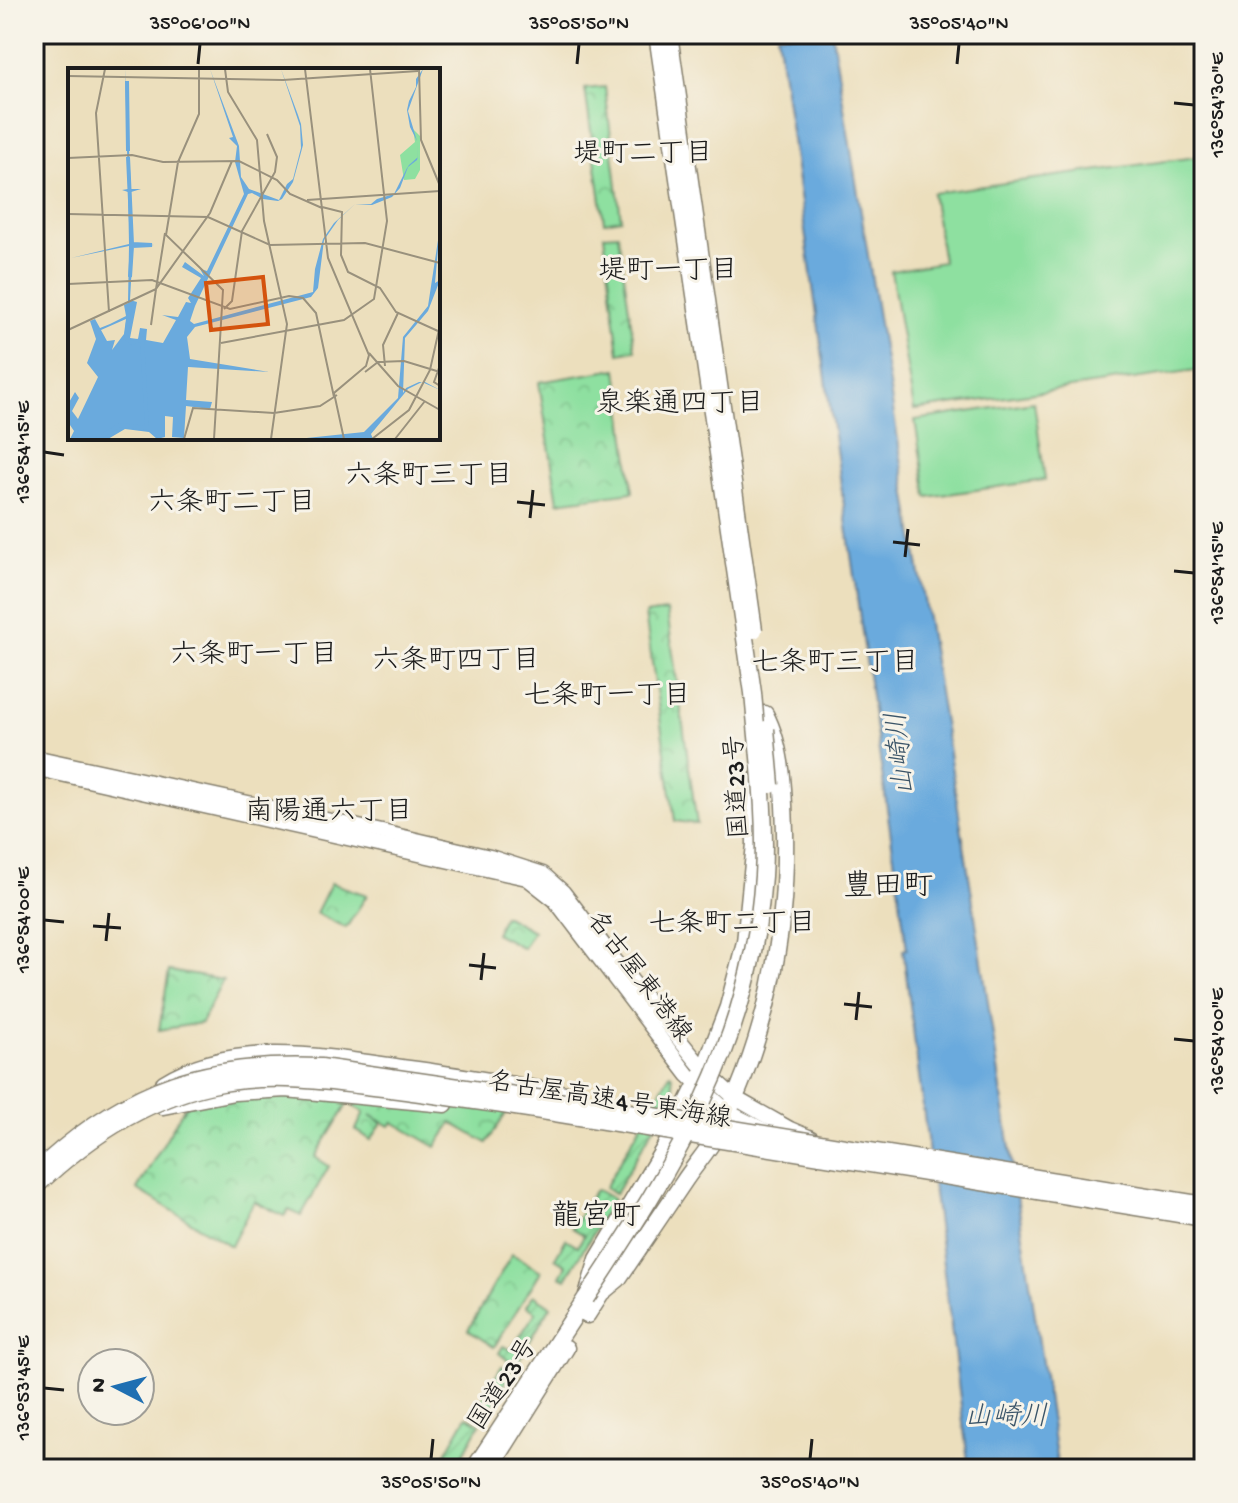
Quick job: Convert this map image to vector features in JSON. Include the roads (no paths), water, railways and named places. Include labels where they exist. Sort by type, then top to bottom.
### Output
[{"type":"highway","name":"国道23号","points":[[490,1469],[698,1116],[720,1065],[744,993],[756,934],[763,875],[762,801],[753,693],[657,34]]},
{"type":"highway","name":"国道23号","points":[[474,1469],[680,1169],[731,1065],[754,994],[767,928],[772,873],[770,759],[669,34]]},
{"type":"highway","points":[[593,1295],[598,1259],[665,1147],[701,1076],[738,973],[749,915],[755,844],[753,693]]},
{"type":"highway","points":[[593,1295],[618,1279],[716,1136],[732,1105],[751,1054],[779,947],[786,876],[784,800],[774,731],[765,714]]},
{"type":"highway","points":[[44,1170],[173,1078],[202,1064],[237,1057],[310,1057],[450,1075],[572,1095],[585,1105]]},
{"type":"highway","name":"名古屋高速4号東海線","points":[[44,1170],[93,1125],[135,1100],[176,1082],[237,1068],[321,1067],[585,1105],[1204,1208]]},
{"type":"highway","name":"名古屋高速4号東海線","points":[[34,1188],[102,1132],[154,1104],[203,1087],[251,1080],[287,1079],[484,1102],[1204,1217]]},
{"type":"highway","points":[[100,1128],[138,1112],[234,1092],[286,1089],[469,1107],[484,1102]]},
{"type":"main road","name":"名古屋東港線","points":[[34,757],[382,832],[503,861],[543,874],[563,892],[701,1076],[732,1105],[840,1149],[915,1166],[1204,1208]]},
{"type":"main road","name":"名古屋東港線","points":[[34,768],[527,878],[555,900],[677,1061],[701,1076]]},
{"type":"main road","name":"名古屋東港線","points":[[1021,1183],[1204,1217]]},
{"type":"water","name":"山崎川","points":[[777,34],[832,34],[970,882],[1058,1469],[969,1469],[903,950],[907,949]]},
{"type":"district","name":"堤町二丁目","points":[[643,151]]},
{"type":"district","name":"堤町一丁目","points":[[668,268]]},
{"type":"district","name":"泉楽通四丁目","points":[[680,401]]},
{"type":"district","name":"六条町三丁目","points":[[429,473]]},
{"type":"district","name":"六条町二丁目","points":[[232,500]]},
{"type":"district","name":"六条町一丁目","points":[[254,652]]},
{"type":"district","name":"六条町四丁目","points":[[456,658]]},
{"type":"district","name":"七条町三丁目","points":[[835,660]]},
{"type":"district","name":"七条町一丁目","points":[[607,693]]},
{"type":"district","name":"南陽通六丁目","points":[[329,809]]},
{"type":"district","name":"豊田町","points":[[888,884]]},
{"type":"district","name":"七条町二丁目","points":[[732,921]]},
{"type":"district","name":"龍宮町","points":[[596,1214]]}]
